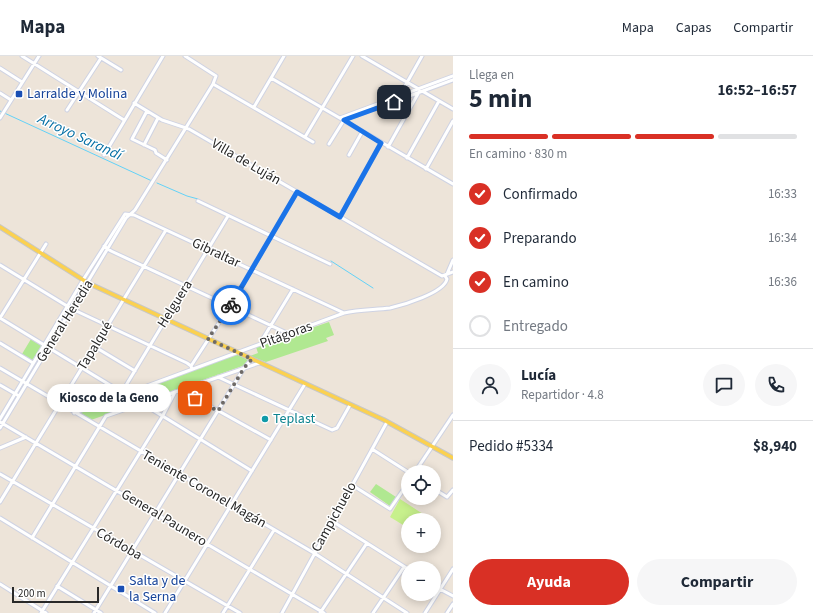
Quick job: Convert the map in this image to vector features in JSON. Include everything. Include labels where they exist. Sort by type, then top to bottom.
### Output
[{"type":"main road","points":[[0,227],[88,283],[387,422],[453,458]]},
{"type":"street","points":[[22,56],[124,120]]},
{"type":"street","points":[[0,118],[39,56]]},
{"type":"street","points":[[104,155],[163,56]]},
{"type":"street","name":"General Heredia","points":[[1,421],[26,385],[126,218],[132,214],[213,84],[216,76],[185,56]]},
{"type":"street","points":[[254,107],[284,56]]},
{"type":"street","points":[[305,137],[353,56]]},
{"type":"street","points":[[362,56],[419,91],[453,109]]},
{"type":"street","points":[[400,95],[422,56]]},
{"type":"street","points":[[67,110],[99,57],[121,70]]},
{"type":"street","points":[[0,68],[22,82]]},
{"type":"street","points":[[329,144],[344,120],[453,76]]},
{"type":"street","points":[[271,78],[426,169],[453,183]]},
{"type":"street","points":[[340,118],[400,95],[419,91],[453,80]]},
{"type":"street","points":[[213,84],[313,142]]},
{"type":"street","points":[[388,147],[419,91]]},
{"type":"street","points":[[0,93],[11,100]]},
{"type":"street","points":[[407,158],[439,101]]},
{"type":"street","name":"Villa de Luján","points":[[134,103],[158,118],[186,128],[440,275],[446,275]]},
{"type":"street","points":[[147,111],[132,138],[155,150],[156,153],[167,160]]},
{"type":"street","points":[[144,145],[158,118]]},
{"type":"street","points":[[426,169],[453,122]]},
{"type":"street","points":[[349,155],[362,132]]},
{"type":"street","points":[[340,217],[381,143]]},
{"type":"street","points":[[0,265],[72,309],[191,367],[230,306],[297,192]]},
{"type":"street","points":[[198,201],[330,264]]},
{"type":"street","name":"General Heredia","points":[[0,428],[1,421],[15,394],[83,280],[124,215],[132,214]]},
{"type":"street","name":"Gibraltar","points":[[132,214],[344,313]]},
{"type":"street","name":"Helguera","points":[[126,393],[125,386],[209,250],[228,216]]},
{"type":"street","name":"Tapalqué","points":[[0,502],[95,347],[106,326],[124,300],[166,230]]},
{"type":"street","points":[[46,244],[0,318],[118,390],[121,395]]},
{"type":"street","points":[[104,246],[289,334]]},
{"type":"street","points":[[446,275],[453,260]]},
{"type":"street","points":[[446,275],[453,272]]},
{"type":"street","name":"Pitágoras","points":[[74,413],[191,367],[262,344],[344,313],[354,310],[390,308],[436,292],[445,285],[447,279],[446,275]]},
{"type":"street","points":[[262,344],[271,325],[293,289]]},
{"type":"street","points":[[0,343],[33,363]]},
{"type":"street","points":[[95,347],[135,371]]},
{"type":"street","points":[[95,612],[244,368],[252,359]]},
{"type":"street","points":[[32,538],[77,467],[106,416],[259,363]]},
{"type":"street","name":"Teniente Coronel Magán","points":[[0,368],[26,385],[314,553],[407,613]]},
{"type":"street","points":[[218,377],[332,430],[336,430],[350,405]]},
{"type":"street","points":[[165,613],[306,384]]},
{"type":"street","points":[[0,385],[19,396]]},
{"type":"street","points":[[181,390],[271,440]]},
{"type":"street","points":[[42,612],[116,489],[162,417],[175,392]]},
{"type":"street","points":[[143,404],[252,471]]},
{"type":"street","points":[[420,465],[453,415]]},
{"type":"street","name":"General Paunero","points":[[1,421],[26,438],[293,593],[322,612]]},
{"type":"street","name":"Campichuelo","points":[[282,613],[387,422]]},
{"type":"street","points":[[0,448],[26,438]]},
{"type":"street","points":[[372,449],[401,468]]},
{"type":"street","name":"Córdoba","points":[[0,474],[132,552],[240,613]]},
{"type":"street","points":[[352,485],[390,509],[401,493]]},
{"type":"street","points":[[441,493],[447,497],[453,490]]},
{"type":"street","points":[[0,518],[155,613]]},
{"type":"street","points":[[332,521],[401,565]]},
{"type":"street","points":[[223,613],[274,530]]},
{"type":"street","points":[[322,612],[367,543]]},
{"type":"street","points":[[441,587],[453,569]]},
{"type":"street","points":[[373,613],[401,571]]},
{"type":"street","points":[[0,591],[2,585],[42,612],[46,613]]},
{"type":"street","points":[[57,586],[95,612],[101,613]]},
{"type":"street","points":[[441,590],[453,596]]},
{"type":"street","points":[[425,613],[432,601]]},
{"type":"street","points":[[447,613],[453,604]]},
{"type":"green space","points":[[329,322],[334,335],[326,338],[328,341],[266,362],[250,356],[258,353],[256,347]]},
{"type":"green space","points":[[31,339],[42,345],[32,361],[22,354]]},
{"type":"green space","points":[[236,354],[248,360],[245,365],[91,420],[79,413]]},
{"type":"green space","points":[[376,484],[396,497],[390,506],[370,492]]},
{"type":"green space","points":[[400,499],[401,505],[409,505],[421,513],[401,513],[401,524],[390,517]]},
{"type":"waterway","name":"Arroyo Sarandí","points":[[0,111],[152,181]]},
{"type":"waterway","name":"Arroyo Sarandí","points":[[157,183],[187,196],[198,199]]},
{"type":"waterway","name":"Arroyo Sarandí","points":[[331,261],[373,288]]},
{"type":"way so far","points":[[195,398],[218,411],[244,368],[252,359],[208,339],[231,305]]},
{"type":"place","name":"Larralde y Molina","points":[[19,94]]},
{"type":"place","name":"Kiosco de la Geno","points":[[195,398]]},
{"type":"place","name":"Teplast","points":[[265,419]]},
{"type":"place","name":"Salta y de la Serna","points":[[121,589]]},
{"type":"route","points":[[231,305],[297,192],[340,217],[381,143],[344,120],[394,102]]}]
